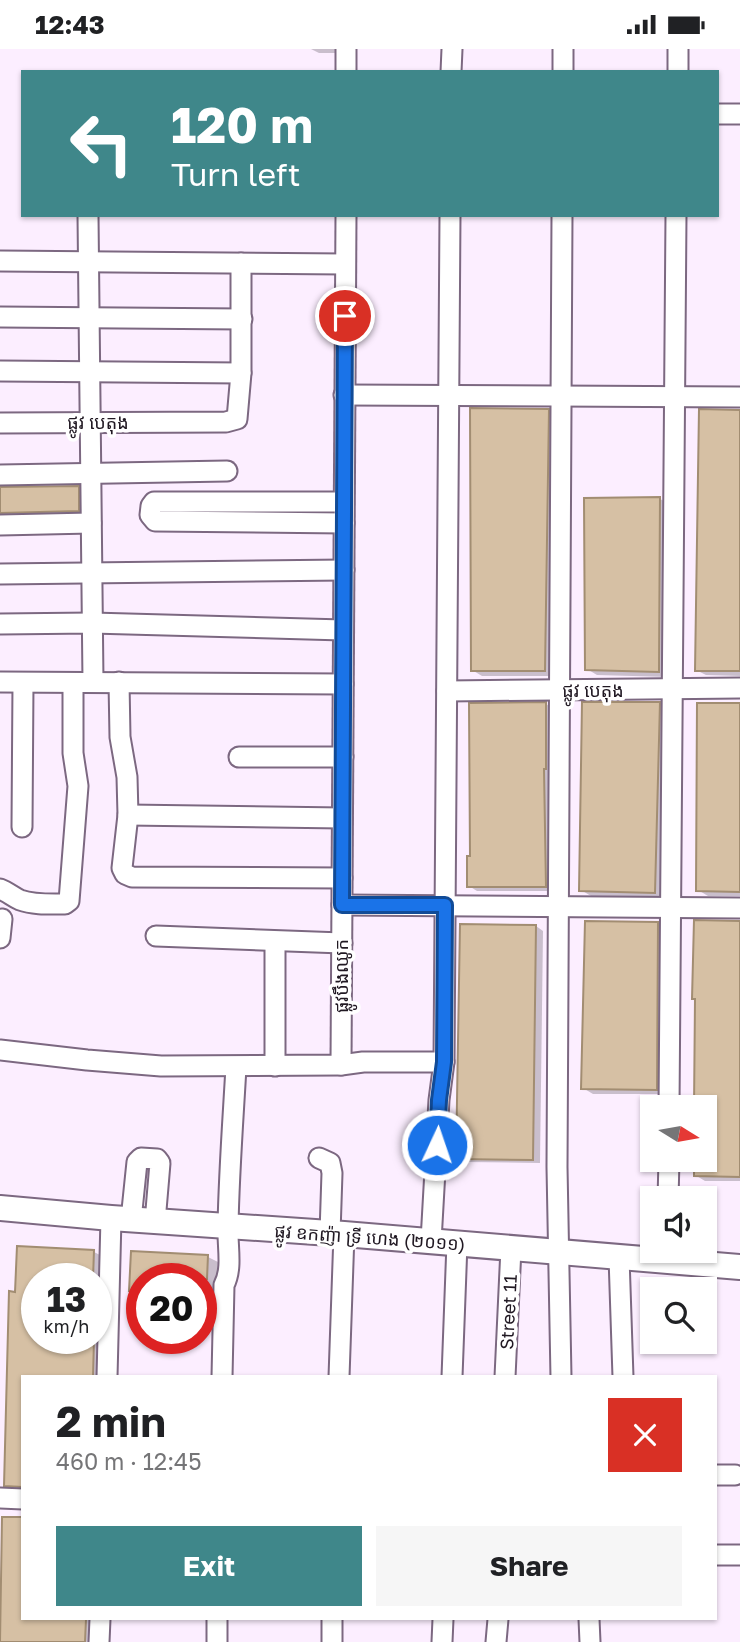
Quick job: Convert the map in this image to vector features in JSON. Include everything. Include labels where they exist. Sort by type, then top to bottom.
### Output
[{"type":"main road","name":"ផ្លូវ ឧកញ៉ា ទ្រី ហេង (២០១១)","points":[[0,1207],[138,1211],[228,1227],[640,1257]]},
{"type":"main road","name":"ផ្លូវ ឧកញ៉ា ទ្រី ហេង (២០១១)","points":[[714,1263],[740,1267]]},
{"type":"street","points":[[346,49],[346,70]]},
{"type":"street","points":[[451,70],[452,49]]},
{"type":"street","points":[[563,49],[563,70]]},
{"type":"street","points":[[678,49],[678,70]]},
{"type":"street","points":[[719,114],[740,114]]},
{"type":"street","points":[[0,890],[32,903],[65,904],[69,901],[78,786],[74,753],[92,623],[88,217]]},
{"type":"street","name":"ផ្លូវបឹងឈូក","points":[[341,1065],[346,217]]},
{"type":"street","points":[[431,1241],[439,1100],[444,1062],[450,217]]},
{"type":"street","points":[[561,1375],[558,1252],[558,906],[562,217]]},
{"type":"street","points":[[669,1095],[676,217]]},
{"type":"street","points":[[0,261],[345,264]]},
{"type":"street","points":[[0,371],[241,373],[241,263]]},
{"type":"street","points":[[0,317],[242,319]]},
{"type":"street","name":"ផ្លូវ បេតុង","points":[[0,423],[226,422],[237,419],[241,373]]},
{"type":"street","points":[[344,395],[740,397]]},
{"type":"street","points":[[0,475],[227,471]]},
{"type":"street","points":[[343,502],[154,502],[150,515],[155,521],[344,523]]},
{"type":"street","points":[[0,525],[91,523]]},
{"type":"street","points":[[0,574],[344,570]]},
{"type":"street","points":[[0,624],[92,623],[343,630]]},
{"type":"street","points":[[0,682],[343,684]]},
{"type":"street","points":[[119,682],[120,737],[128,776],[128,815],[122,868],[125,874],[132,877],[342,878]]},
{"type":"street","points":[[22,827],[23,683]]},
{"type":"street","name":"ផ្លូវ បេតុង","points":[[447,691],[740,688]]},
{"type":"street","points":[[239,757],[343,757]]},
{"type":"street","points":[[128,815],[342,818]]},
{"type":"street","points":[[342,905],[740,908]]},
{"type":"street","points":[[156,936],[342,943]]},
{"type":"street","points":[[275,942],[275,1066]]},
{"type":"street","points":[[0,1049],[161,1066],[444,1062]]},
{"type":"street","points":[[222,1375],[224,1286],[220,1280],[221,1257],[228,1227],[236,1067]]},
{"type":"street","points":[[319,1158],[330,1163],[332,1173],[341,1303],[339,1375]]},
{"type":"street","points":[[107,1375],[138,1211]]},
{"type":"street","points":[[452,1375],[457,1243]]},
{"type":"street","name":"Street 11","points":[[505,1375],[512,1248]]},
{"type":"street","points":[[619,1257],[623,1375]]},
{"type":"street","points":[[0,1498],[21,1499]]},
{"type":"street","points":[[717,1556],[740,1555]]},
{"type":"street","points":[[99,1642],[100,1620]]},
{"type":"street","points":[[217,1620],[217,1642]]},
{"type":"street","points":[[332,1620],[332,1642]]},
{"type":"street","points":[[442,1642],[443,1620]]},
{"type":"street","points":[[496,1642],[498,1620]]},
{"type":"street","points":[[589,1620],[590,1642]]},
{"type":"building","points":[[470,408],[549,409],[545,671],[471,671]]},
{"type":"building","points":[[699,409],[740,410],[740,671],[695,671]]},
{"type":"building","points":[[79,486],[79,511],[0,513],[0,487]]},
{"type":"building","points":[[660,497],[659,672],[585,670],[584,498]]},
{"type":"building","points":[[546,702],[546,887],[467,887],[467,856],[470,856],[469,703]]},
{"type":"building","points":[[582,702],[660,702],[655,893],[579,891]]},
{"type":"building","points":[[697,703],[740,703],[740,892],[696,891]]},
{"type":"building","points":[[694,920],[740,921],[740,1177],[694,1176],[694,1173],[718,1173],[718,1095],[694,1095],[695,999],[692,999]]},
{"type":"building","points":[[585,921],[658,922],[657,1090],[581,1089]]},
{"type":"building","points":[[460,924],[536,925],[533,1160],[456,1159]]},
{"type":"building","points":[[17,1246],[94,1250],[94,1263],[21,1263],[21,1354],[94,1354],[93,1375],[21,1375],[21,1487],[4,1486],[9,1291],[15,1292]]},
{"type":"building","points":[[131,1251],[208,1255],[208,1263],[130,1263]]},
{"type":"building","points":[[2,1517],[21,1517],[21,1620],[86,1620],[85,1642],[0,1642]]},
{"type":"route","points":[[345,316],[342,905],[445,905],[444,1062],[437,1145]]}]
